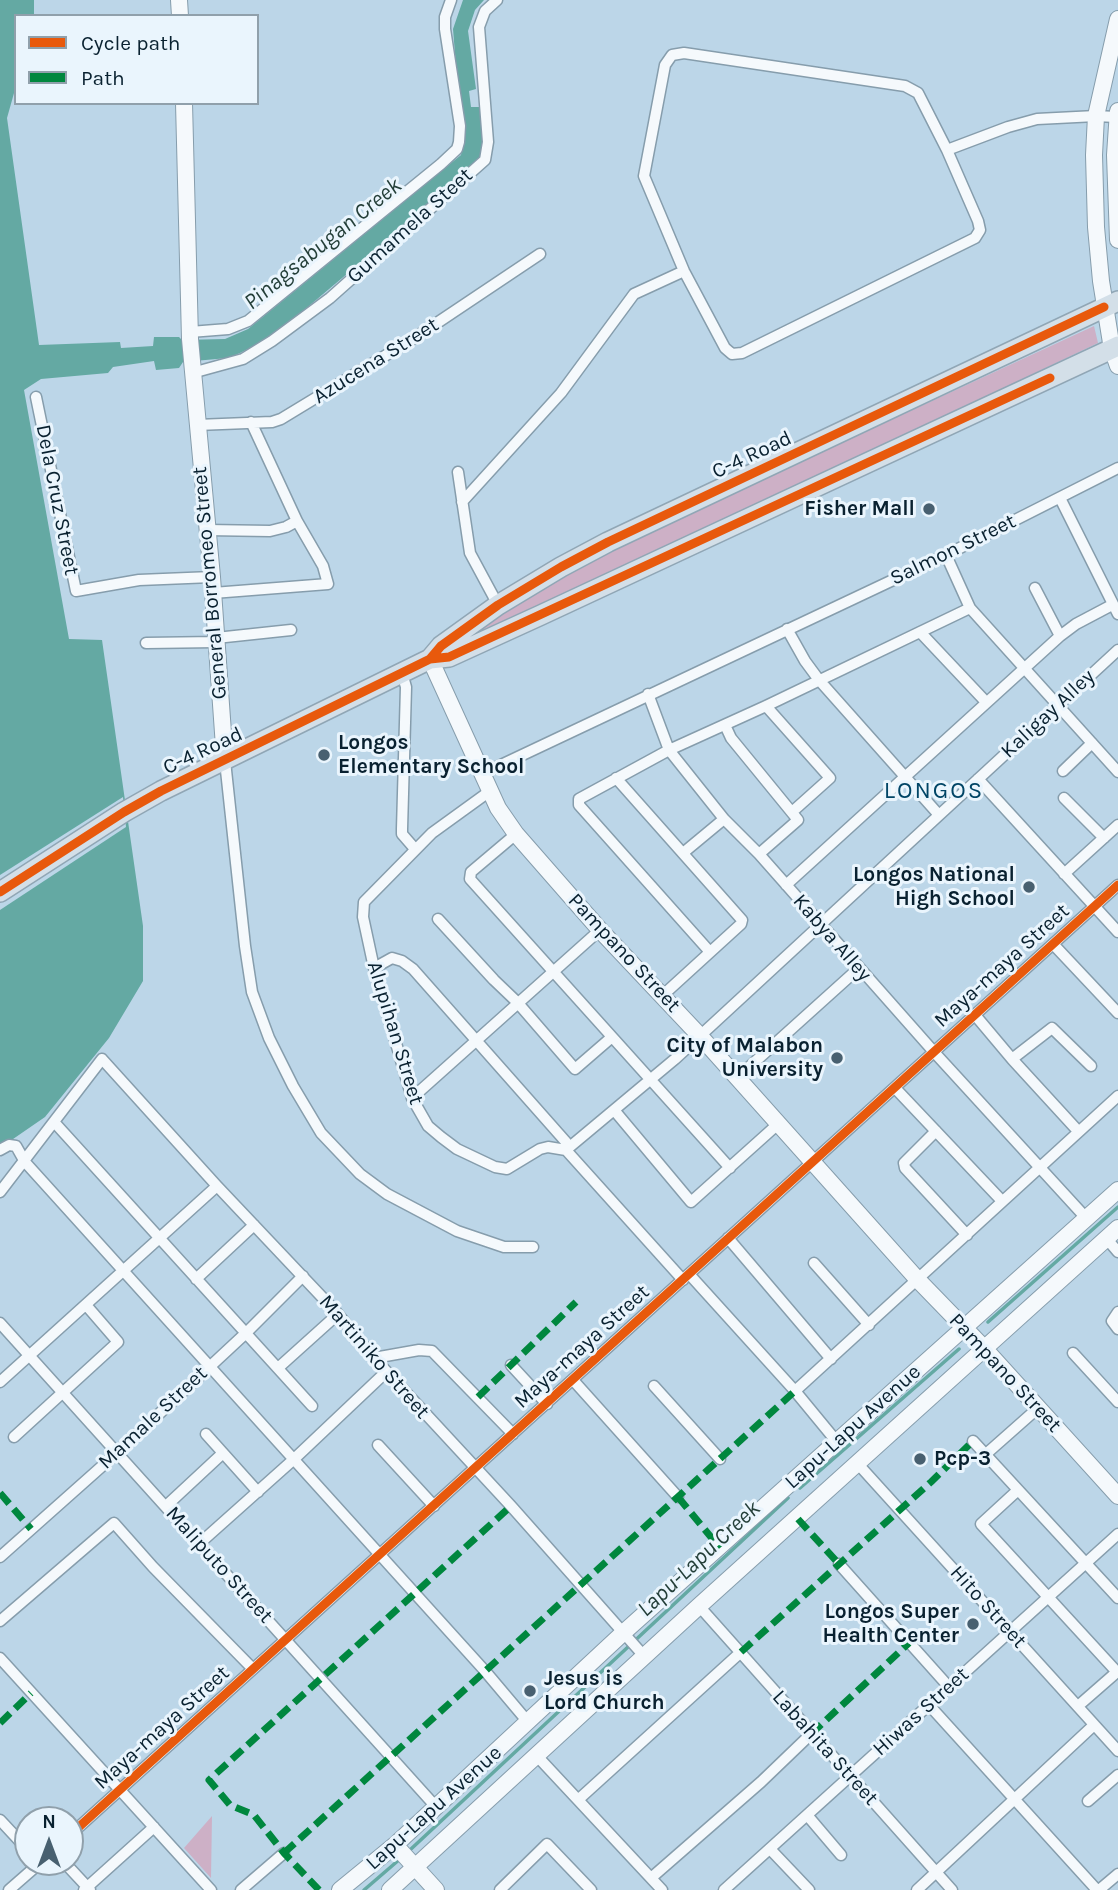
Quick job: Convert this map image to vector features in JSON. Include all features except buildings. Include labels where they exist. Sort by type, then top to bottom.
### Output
[{"type":"highway","name":"C-4 Road","points":[[430,659],[440,646],[561,566],[1111,304]]},
{"type":"highway","name":"C-4 Road","points":[[0,892],[124,811],[430,659],[449,657],[484,642],[1116,353]]},
{"type":"main road","points":[[1116,353],[1111,304],[1096,228],[1096,116],[1118,19]]},
{"type":"main road","name":"General Borromeo Street","points":[[184,105],[191,293],[190,336],[225,761]]},
{"type":"main road","points":[[1117,114],[1115,155],[1118,240]]},
{"type":"main road","name":"Pampano Street","points":[[430,659],[489,791],[516,834],[918,1280],[984,1348],[1118,1496]]},
{"type":"main road","name":"Lapu-Lapu Avenue","points":[[390,1890],[537,1756],[634,1645],[785,1489],[1118,1191]]},
{"type":"main road","name":"Lapu-Lapu Avenue","points":[[341,1890],[437,1808],[528,1722],[634,1645],[699,1606],[1112,1234]]},
{"type":"main road","points":[[785,1489],[806,1512]]},
{"type":"main road","points":[[395,1845],[436,1890]]},
{"type":"street","points":[[190,336],[228,329],[248,321],[457,149],[460,135],[444,29],[451,0]]},
{"type":"street","name":"Gumamela Steet","points":[[192,367],[243,359],[272,341],[330,298],[485,160],[488,142],[479,27],[485,11],[497,0]]},
{"type":"street","points":[[684,52],[905,86],[918,93],[947,150],[980,230],[975,238],[742,353],[732,354],[725,348],[684,271],[644,176],[665,65],[672,55],[684,52]]},
{"type":"street","points":[[947,150],[1037,119],[1117,114]]},
{"type":"street","name":"Azucena Street","points":[[197,425],[271,422],[281,419],[416,337],[540,254]]},
{"type":"street","points":[[463,502],[561,393],[634,294],[684,271]]},
{"type":"street","name":"Dela Cruz Street","points":[[36,397],[76,592],[139,580],[212,585]]},
{"type":"street","points":[[212,585],[328,584],[323,566],[297,521],[251,422]]},
{"type":"street","name":"Salmon Street","points":[[482,774],[946,555],[1118,468]]},
{"type":"street","points":[[458,472],[470,553],[498,606]]},
{"type":"street","points":[[786,885],[1060,636],[1076,624],[1115,610],[1060,498]]},
{"type":"street","points":[[207,530],[270,531],[297,521]]},
{"type":"street","points":[[946,555],[970,608],[1118,772]]},
{"type":"street","points":[[1035,588],[1060,636]]},
{"type":"street","points":[[710,951],[579,805],[579,799],[669,750],[970,608]]},
{"type":"street","points":[[787,629],[819,680],[939,815]]},
{"type":"street","points":[[146,643],[216,640],[291,630]]},
{"type":"street","points":[[920,632],[986,702]]},
{"type":"street","name":"Kaligay Alley","points":[[567,1149],[675,1059],[1118,650]]},
{"type":"street","points":[[402,673],[405,687],[402,834],[415,849]]},
{"type":"street","name":"Kabya Alley","points":[[648,694],[669,750],[723,818],[1087,1219]]},
{"type":"street","points":[[766,706],[830,778],[792,812]]},
{"type":"street","points":[[725,725],[731,738],[798,820],[759,855]]},
{"type":"street","points":[[1063,771],[1092,743]]},
{"type":"street","name":"General Borromeo Street","points":[[225,761],[252,992],[269,1038],[321,1133],[360,1174],[387,1194],[457,1231],[504,1247],[533,1247]]},
{"type":"street","points":[[616,778],[742,920],[741,924],[662,996]]},
{"type":"street","points":[[978,779],[1118,932]]},
{"type":"street","name":"Alupihan Street","points":[[489,791],[432,833],[364,902],[363,917],[374,968],[412,1098],[428,1126],[457,1149],[495,1167],[507,1169],[540,1149],[567,1149]]},
{"type":"street","points":[[1064,798],[1104,838]]},
{"type":"street","points":[[683,853],[723,818]]},
{"type":"street","points":[[1064,874],[1118,825]]},
{"type":"street","points":[[516,834],[471,872],[470,879],[730,1168]]},
{"type":"street","name":"Maya-maya Street","points":[[84,1822],[1118,885]]},
{"type":"street","points":[[438,919],[576,1069],[612,1037]]},
{"type":"street","points":[[412,1098],[600,930]]},
{"type":"street","points":[[1054,944],[1118,1013]]},
{"type":"street","points":[[374,968],[391,958],[414,969],[566,1142],[567,1149],[637,1231],[686,1277],[795,1391],[837,1442]]},
{"type":"street","points":[[737,1077],[859,968]]},
{"type":"street","points":[[975,1015],[1078,1130]]},
{"type":"street","points":[[1012,1059],[1052,1028],[1091,1066]]},
{"type":"street","name":"Martiniko Street","points":[[55,1123],[102,1059],[338,1314],[386,1372],[634,1645]]},
{"type":"street","points":[[895,1088],[1002,1201]]},
{"type":"street","points":[[795,1391],[1118,1096]]},
{"type":"street","points":[[614,1110],[691,1202],[778,1124]]},
{"type":"street","points":[[0,1192],[55,1123],[312,1406]]},
{"type":"street","points":[[936,1131],[904,1163],[905,1168],[967,1235]]},
{"type":"street","points":[[0,1150],[12,1144],[16,1146],[25,1162],[528,1722]]},
{"type":"street","points":[[0,1382],[217,1186]]},
{"type":"street","points":[[196,1279],[254,1225]]},
{"type":"street","points":[[1112,1234],[1118,1251]]},
{"type":"street","points":[[728,1238],[831,1359]]},
{"type":"street","points":[[814,1263],[869,1325]]},
{"type":"street","name":"Mamale Street","points":[[0,1557],[118,1452],[303,1276]]},
{"type":"street","points":[[14,1437],[119,1341],[86,1305]]},
{"type":"street","points":[[1118,1312],[1112,1321],[1118,1329]]},
{"type":"street","points":[[278,1368],[338,1314]]},
{"type":"street","name":"Maliputo Street","points":[[0,1323],[437,1808]]},
{"type":"street","points":[[374,1358],[419,1350],[432,1351],[513,1434]]},
{"type":"street","points":[[1073,1353],[1117,1400]]},
{"type":"street","points":[[511,1365],[547,1404]]},
{"type":"street","points":[[200,1543],[386,1372]]},
{"type":"street","points":[[573,1380],[678,1497]]},
{"type":"street","points":[[654,1386],[720,1459]]},
{"type":"street","points":[[986,1454],[1038,1408]]},
{"type":"street","points":[[206,1434],[258,1492]]},
{"type":"street","points":[[973,1441],[1118,1598]]},
{"type":"street","points":[[378,1445],[433,1506]]},
{"type":"street","points":[[166,1506],[223,1453]]},
{"type":"street","name":"Hito Street","points":[[859,1464],[1094,1725],[1116,1744]]},
{"type":"street","points":[[1018,1490],[981,1524],[1118,1672],[1078,1706]]},
{"type":"street","points":[[0,1621],[114,1523],[253,1669]]},
{"type":"street","name":"Hiwas Street","points":[[724,1890],[1118,1534]]},
{"type":"street","points":[[839,1564],[949,1687]]},
{"type":"street","name":"Labahita Street","points":[[699,1606],[952,1890]]},
{"type":"street","points":[[579,1799],[741,1652]]},
{"type":"street","points":[[0,1658],[211,1890]]},
{"type":"street","points":[[929,1705],[1098,1890],[1118,1874]]},
{"type":"street","points":[[917,1890],[1094,1725]]},
{"type":"street","points":[[651,1878],[761,1782],[811,1734]]},
{"type":"street","points":[[537,1756],[663,1890]]},
{"type":"street","points":[[1088,1801],[1118,1775]]},
{"type":"street","points":[[807,1815],[841,1855]]},
{"type":"street","points":[[0,1820],[14,1835]]},
{"type":"street","points":[[87,1889],[154,1827]]},
{"type":"street","points":[[500,1890],[547,1844],[583,1887]]},
{"type":"street","points":[[770,1849],[809,1890]]},
{"type":"street","points":[[241,1890],[284,1853]]},
{"type":"street","points":[[9,1890],[24,1876]]},
{"type":"shaded area","points":[[0,0],[34,0],[34,14],[14,14],[14,93],[7,118],[39,345],[120,342],[121,348],[153,346],[154,337],[179,337],[182,340],[225,339],[248,329],[461,155],[465,132],[453,29],[463,0],[484,0],[475,10],[468,31],[476,89],[469,91],[471,107],[480,107],[484,149],[478,162],[450,187],[271,338],[240,353],[228,358],[183,362],[179,368],[156,370],[154,361],[113,367],[108,373],[41,379],[24,390],[69,639],[102,640],[143,926],[143,981],[109,1038],[45,1117],[0,1148]]},
{"type":"shaded area","points":[[1094,326],[1098,343],[447,653],[512,606],[607,551]]},
{"type":"shaded area","points":[[212,1816],[211,1878],[184,1848]]},
{"type":"pier","points":[[123,797],[126,827],[0,910],[0,875]]},
{"type":"waterway","name":"Lapu-Lapu Creek","points":[[988,1322],[1118,1207]]},
{"type":"waterway","name":"Lapu-Lapu Creek","points":[[800,1488],[959,1349]]},
{"type":"waterway","points":[[411,1849],[788,1498]]},
{"type":"waterway","points":[[364,1890],[400,1859]]},
{"type":"marked path","points":[[478,1397],[576,1302]]},
{"type":"marked path","points":[[284,1853],[795,1391]]},
{"type":"marked path","points":[[741,1652],[973,1441]]},
{"type":"marked path","points":[[0,1493],[31,1529]]},
{"type":"marked path","points":[[678,1497],[720,1548]]},
{"type":"marked path","points":[[319,1890],[284,1853],[254,1815],[230,1805],[209,1780],[511,1506]]},
{"type":"marked path","points":[[798,1519],[839,1564]]},
{"type":"marked path","points":[[811,1734],[909,1643]]},
{"type":"marked path","points":[[0,1723],[31,1693]]},
{"type":"cycle path","points":[[430,659],[441,646],[498,605],[608,542],[1104,307]]},
{"type":"cycle path","points":[[0,892],[161,791],[430,659],[449,657],[1050,378]]},
{"type":"cycle path","points":[[84,1822],[1118,885]]},
{"type":"place","name":"Fisher Mall","points":[[929,509]]},
{"type":"place","name":"Longos Elementary School","points":[[324,755]]},
{"type":"place","name":"Longos National High School","points":[[1029,887]]},
{"type":"place","name":"City of Malabon University","points":[[837,1058]]},
{"type":"place","name":"Pcp-3","points":[[920,1459]]},
{"type":"place","name":"Longos Super Health Center","points":[[973,1624]]},
{"type":"place","name":"Jesus is Lord Church","points":[[530,1691]]},
{"type":"district","name":"LONGOS","points":[[934,791]]},
{"type":"water label","name":"Pinagsabugan Creek","points":[[323,244]]}]
